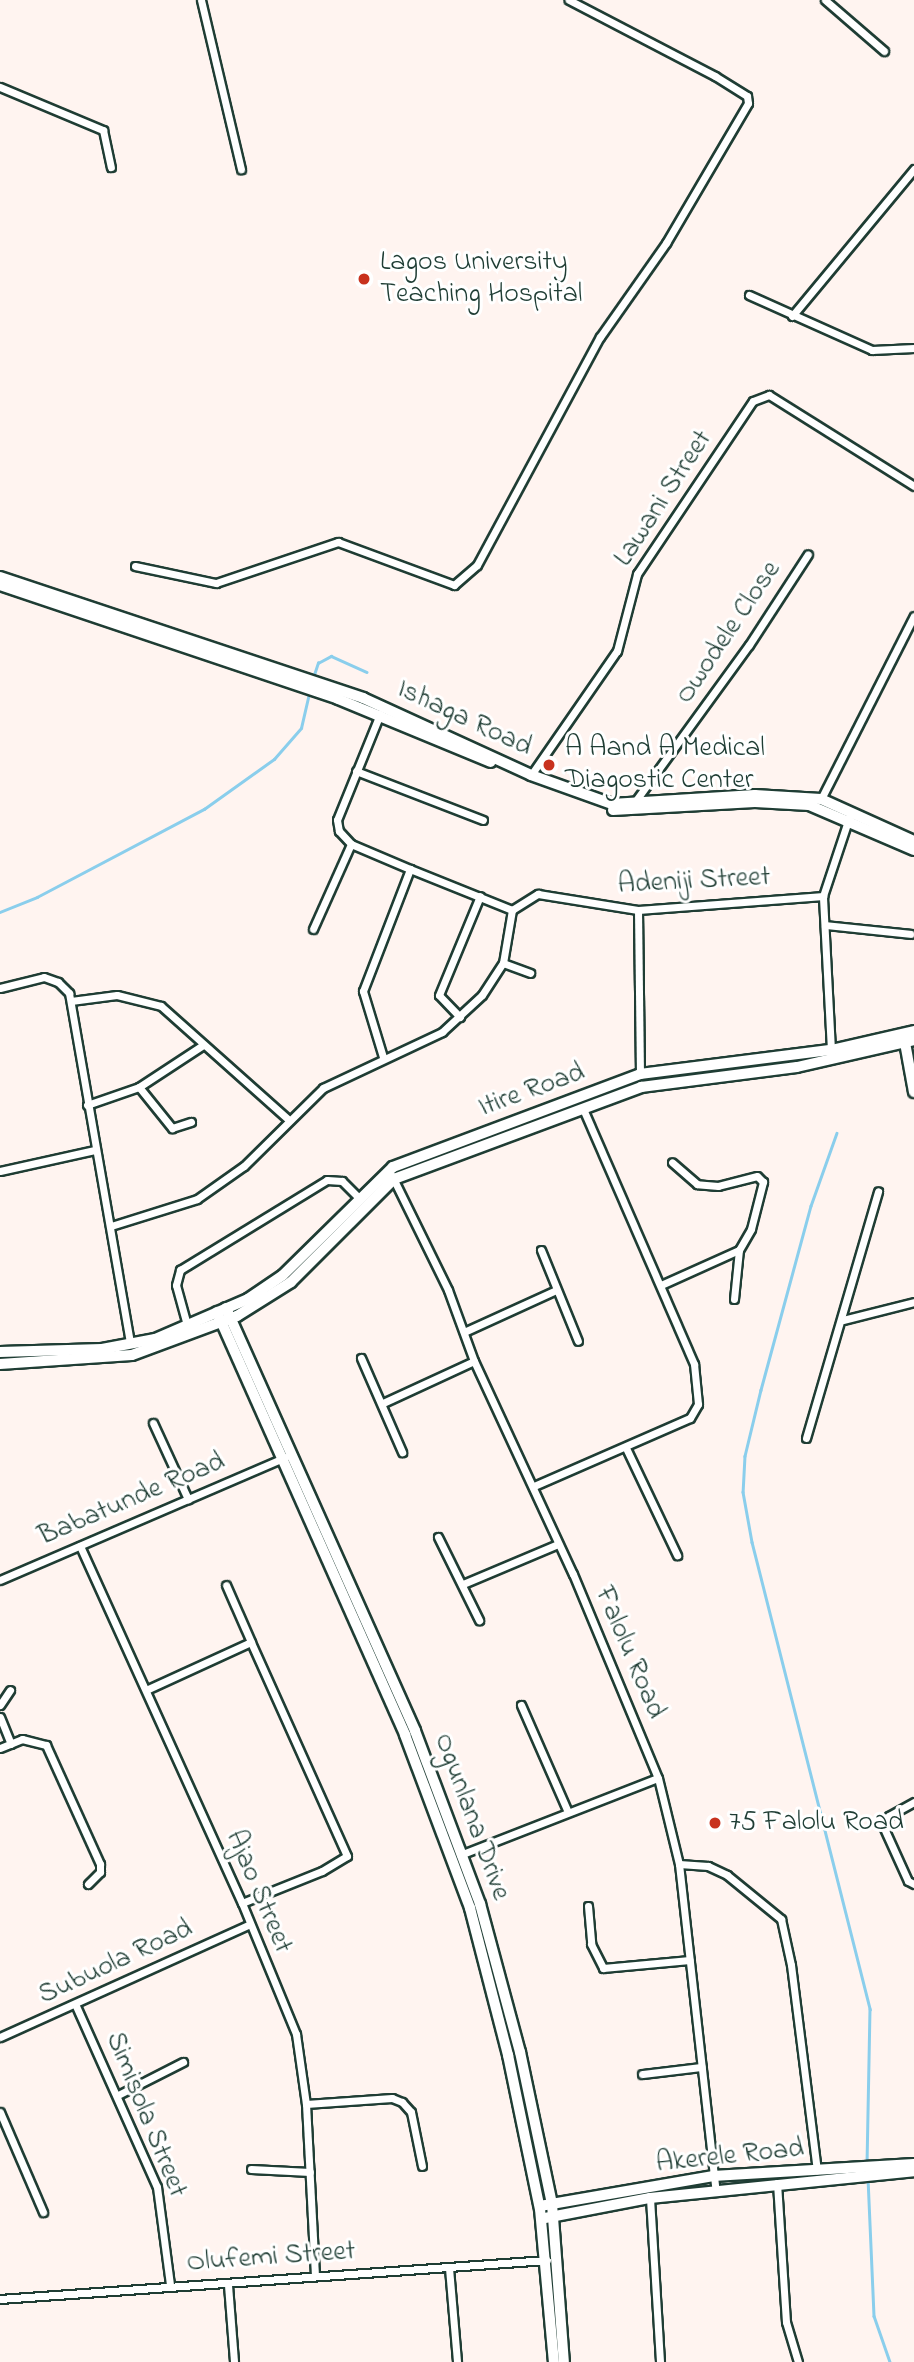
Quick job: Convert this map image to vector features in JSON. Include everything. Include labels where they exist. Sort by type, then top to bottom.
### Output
[{"type":"main road","name":"Ishaga Road","points":[[0,577],[293,681]]},
{"type":"main road","name":"Ishaga Road","points":[[0,585],[340,695],[531,775],[612,804],[755,795],[821,799],[850,815],[913,841]]},
{"type":"main road","name":"Ishaga Road","points":[[381,711],[583,802],[612,810],[771,802],[809,805],[850,815]]},
{"type":"main road","name":"Itire Road","points":[[223,1314],[278,1280],[358,1197],[391,1175],[640,1074],[831,1050],[909,1037]]},
{"type":"main road","name":"Itire Road","points":[[223,1314],[291,1282],[391,1175],[641,1087],[797,1067],[909,1037]]},
{"type":"main road","points":[[0,1352],[130,1344],[223,1314]]},
{"type":"main road","points":[[0,1364],[132,1355],[223,1314]]},
{"type":"main road","name":"Ogunlana Drive","points":[[223,1314],[286,1457],[415,1731],[503,1985],[554,2217],[551,2260],[554,2362]]},
{"type":"main road","name":"Ogunlana Drive","points":[[457,1856],[492,1988],[540,2206],[551,2260],[564,2362]]},
{"type":"street","points":[[201,0],[242,169]]},
{"type":"street","points":[[135,566],[216,583],[338,542],[454,585],[477,565],[600,337],[655,261],[748,103],[747,96],[715,76],[569,0]]},
{"type":"street","points":[[829,3],[884,51]]},
{"type":"street","points":[[0,87],[103,130],[111,167]]},
{"type":"street","points":[[792,316],[914,169]]},
{"type":"street","points":[[749,295],[872,350],[914,348]]},
{"type":"street","name":"Lawani Street","points":[[531,775],[617,652],[637,574],[753,401],[769,395],[914,486]]},
{"type":"street","name":"Owodele Close","points":[[634,803],[749,645],[808,554]]},
{"type":"street","points":[[821,799],[914,616]]},
{"type":"street","points":[[111,1226],[197,1199],[244,1166],[288,1119],[323,1088],[383,1057],[426,1041],[460,1017],[503,963],[512,910],[351,844],[339,831],[337,820],[381,711]]},
{"type":"street","points":[[356,771],[483,820]]},
{"type":"street","points":[[831,1050],[823,896],[850,815]]},
{"type":"street","points":[[313,929],[351,844]]},
{"type":"street","points":[[383,1057],[363,991],[410,869]]},
{"type":"street","name":"Adeniji Street","points":[[512,910],[527,897],[551,895],[638,911],[823,896]]},
{"type":"street","points":[[460,1017],[439,995],[480,896]]},
{"type":"street","points":[[638,911],[640,1074]]},
{"type":"street","points":[[825,926],[911,934]]},
{"type":"street","points":[[503,963],[530,973]]},
{"type":"street","points":[[0,988],[44,978],[58,982],[71,1001],[72,1031],[111,1226],[130,1344]]},
{"type":"street","points":[[71,1001],[117,996],[141,999],[161,1006],[186,1024],[203,1045],[288,1119]]},
{"type":"street","points":[[909,1037],[914,1092]]},
{"type":"street","points":[[87,1105],[139,1087],[203,1045]]},
{"type":"street","points":[[139,1087],[173,1128],[191,1122]]},
{"type":"street","points":[[534,1486],[690,1418],[698,1405],[694,1364],[661,1284],[601,1159],[583,1109]]},
{"type":"street","points":[[0,1171],[94,1150]]},
{"type":"street","points":[[672,1162],[697,1184],[718,1186],[762,1178],[751,1229],[739,1250],[734,1298]]},
{"type":"street","name":"Falolu Road","points":[[391,1175],[464,1332],[474,1361],[534,1486],[658,1778],[679,1864],[716,2192]]},
{"type":"street","points":[[187,1325],[176,1285],[180,1270],[327,1180],[342,1181],[358,1197]]},
{"type":"street","points":[[806,1438],[843,1320],[878,1191]]},
{"type":"street","points":[[541,1250],[578,1341]]},
{"type":"street","points":[[661,1284],[739,1250]]},
{"type":"street","points":[[464,1332],[556,1290]]},
{"type":"street","points":[[843,1320],[914,1303]]},
{"type":"street","points":[[361,1358],[383,1403],[401,1452]]},
{"type":"street","points":[[383,1403],[474,1361]]},
{"type":"street","points":[[153,1423],[188,1499]]},
{"type":"street","points":[[626,1448],[677,1555]]},
{"type":"street","name":"Babatunde Road","points":[[0,1580],[286,1457]]},
{"type":"street","points":[[438,1536],[479,1620]]},
{"type":"street","points":[[463,1584],[558,1544]]},
{"type":"street","name":"Ajao Street","points":[[80,1546],[242,1903],[248,1925],[296,2034],[306,2104],[315,2275]]},
{"type":"street","points":[[226,1586],[347,1856],[302,1880],[242,1903]]},
{"type":"street","points":[[146,1690],[251,1642]]},
{"type":"street","points":[[0,1705],[10,1690]]},
{"type":"street","points":[[521,1704],[567,1810]]},
{"type":"street","points":[[0,1717],[10,1744]]},
{"type":"street","points":[[0,1748],[28,1739],[46,1745],[100,1864],[100,1872],[88,1884]]},
{"type":"street","points":[[457,1856],[567,1810],[658,1778]]},
{"type":"street","points":[[914,1802],[889,1816],[883,1826],[908,1881],[914,1884]]},
{"type":"street","points":[[679,1864],[708,1866],[727,1875],[781,1919],[791,1965],[817,2170]]},
{"type":"street","points":[[587,1906],[591,1944],[603,1968],[690,1959]]},
{"type":"street","name":"Subuola Road","points":[[0,2037],[76,2006],[248,1925]]},
{"type":"street","name":"Simisola Street","points":[[76,2006],[157,2187],[170,2284]]},
{"type":"street","points":[[118,2095],[183,2062]]},
{"type":"street","points":[[642,2074],[702,2067]]},
{"type":"street","points":[[306,2104],[392,2098],[411,2112],[422,2166]]},
{"type":"street","points":[[0,2112],[43,2212]]},
{"type":"street","name":"Akerele Road","points":[[540,2206],[713,2175],[817,2170],[853,2173],[914,2164]]},
{"type":"street","points":[[251,2169],[310,2172]]},
{"type":"street","points":[[869,2171],[914,2171]]},
{"type":"street","points":[[541,2219],[650,2198],[716,2192],[853,2173]]},
{"type":"street","points":[[777,2183],[786,2322],[798,2362]]},
{"type":"street","points":[[650,2198],[660,2362]]},
{"type":"street","name":"Olufemi Street","points":[[0,2299],[170,2284],[228,2285],[315,2275],[551,2260]]},
{"type":"street","points":[[449,2268],[457,2362]]},
{"type":"street","points":[[228,2285],[234,2362]]},
{"type":"waterway","points":[[313,678],[318,663],[331,656],[367,672]]},
{"type":"waterway","points":[[0,912],[37,897],[204,809],[274,759],[301,728],[309,694]]},
{"type":"waterway","points":[[837,1133],[811,1206],[761,1390],[745,1456],[743,1492],[752,1542],[870,2009],[867,2164]]},
{"type":"waterway","points":[[868,2178],[874,2316],[890,2362]]},
{"type":"place","name":"Lagos University Teaching Hospital","points":[[364,279]]},
{"type":"place","name":"A Aand A Medical Diagostic Center","points":[[549,765]]},
{"type":"place","name":"75 Falolu Road","points":[[715,1823]]}]
